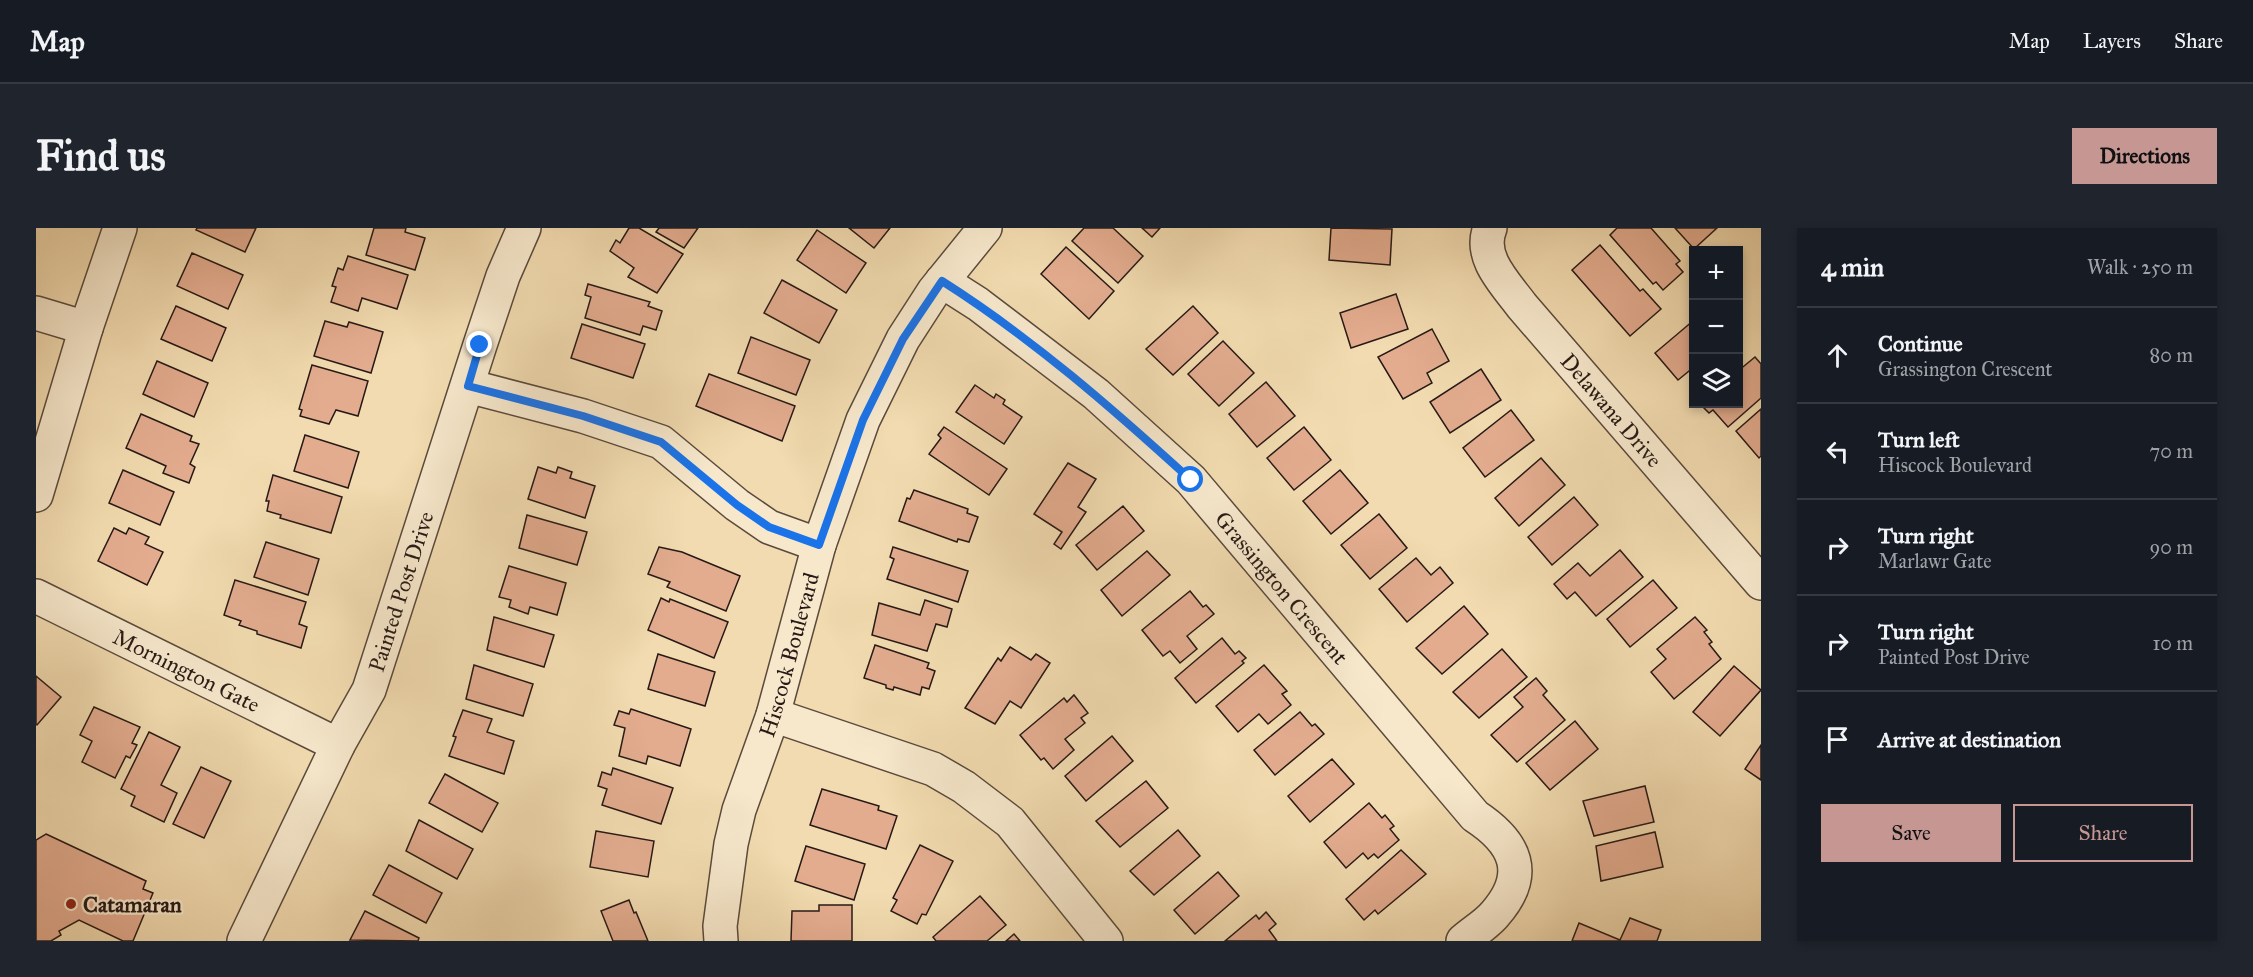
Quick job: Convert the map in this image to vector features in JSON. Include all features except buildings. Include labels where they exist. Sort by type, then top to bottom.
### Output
[{"type":"street","points":[[36,495],[86,328],[120,228]]},
{"type":"street","name":"Painted Post Drive","points":[[244,941],[338,745],[369,690],[503,276],[524,228]]},
{"type":"street","name":"Hiscock Boulevard","points":[[721,941],[720,926],[731,844],[739,810],[773,715],[819,545],[863,420],[903,339],[942,281],[986,228]]},
{"type":"street","name":"Delawana Drive","points":[[1490,228],[1485,240],[1488,257],[1522,306],[1761,583]]},
{"type":"street","name":"Grassington Crescent","points":[[942,281],[978,304],[1096,394],[1191,480],[1469,809],[1502,836],[1514,854],[1516,870],[1511,891],[1495,915],[1463,941]]},
{"type":"street","points":[[36,313],[86,328]]},
{"type":"street","points":[[468,386],[583,416],[661,442],[737,505],[769,527],[819,545]]},
{"type":"street","name":"Mornington Gate","points":[[36,596],[338,745]]},
{"type":"street","points":[[773,715],[933,769],[964,787],[1010,822],[1106,941]]},
{"type":"place","name":"Catamaran","points":[[71,904]]},
{"type":"route","points":[[480,345],[468,386],[583,416],[661,442],[681,456],[737,505],[769,527],[819,545],[832,514],[863,420],[903,339],[942,281],[978,304],[1096,394],[1191,480]]}]
